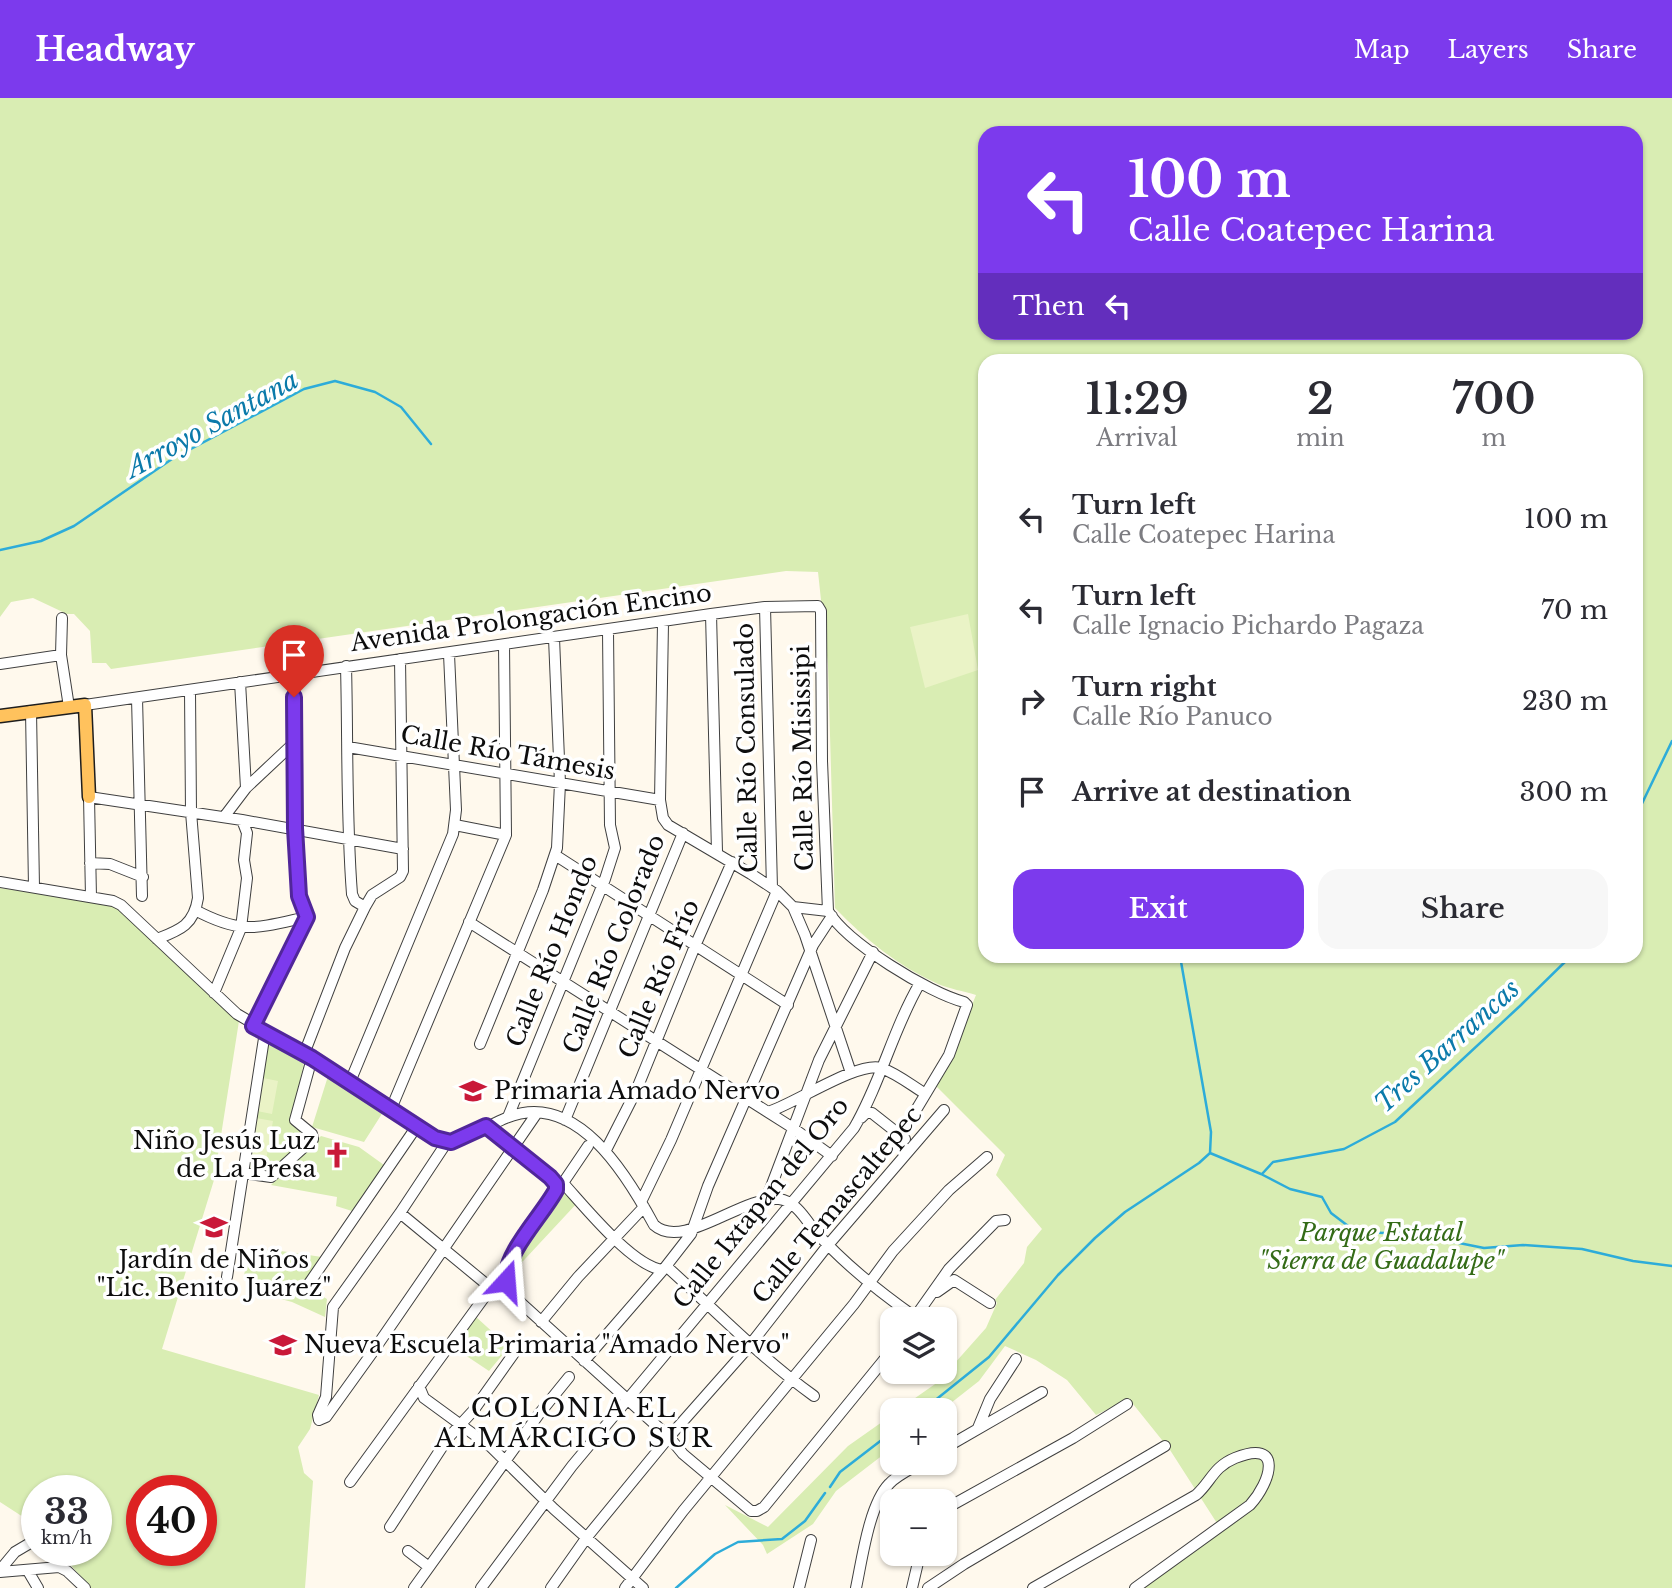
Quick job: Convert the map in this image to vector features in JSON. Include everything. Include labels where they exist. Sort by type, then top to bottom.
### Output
[{"type":"main road","name":"Avenida Prolongación Encino","points":[[0,716],[85,705]]},
{"type":"main road","points":[[85,705],[89,797]]},
{"type":"street","name":"Avenida Prolongación Encino","points":[[85,705],[711,614],[765,607],[811,604],[818,606]]},
{"type":"street","name":"Calle Río Misissipi","points":[[793,907],[830,913],[822,761],[821,611],[818,606]]},
{"type":"street","name":"Calle Río Consulado","points":[[541,1322],[643,1205],[742,976],[774,889],[765,607]]},
{"type":"street","points":[[711,614],[717,852]]},
{"type":"street","points":[[62,618],[61,655],[69,707]]},
{"type":"street","name":"Calle Río Colorado","points":[[565,1120],[682,833],[665,822],[660,800],[663,623]]},
{"type":"street","name":"Calle Río Hondo","points":[[508,1117],[615,848],[610,825],[608,631]]},
{"type":"street","points":[[480,1044],[555,855],[560,783],[554,638]]},
{"type":"street","points":[[391,1109],[506,835],[504,645]]},
{"type":"street","points":[[350,1082],[455,825],[449,654]]},
{"type":"street","points":[[0,664],[61,655]]},
{"type":"street","points":[[243,1174],[271,1177],[313,1139],[312,1134],[295,1122],[308,1056],[345,948],[365,907],[374,893],[400,877],[403,871],[400,659]]},
{"type":"street","points":[[346,666],[347,838],[352,894],[355,901],[365,907]]},
{"type":"street","points":[[253,1026],[307,917],[299,896],[295,828],[294,674]]},
{"type":"street","points":[[240,682],[246,788]]},
{"type":"street","points":[[157,939],[181,930],[195,910],[198,898],[191,812],[190,691]]},
{"type":"street","points":[[137,698],[142,896]]},
{"type":"street","points":[[31,711],[34,887]]},
{"type":"street","points":[[224,817],[246,788],[295,742]]},
{"type":"street","name":"Calle Río Támesis","points":[[348,747],[660,800]]},
{"type":"street","points":[[91,897],[89,797],[295,828],[403,849]]},
{"type":"street","points":[[214,993],[241,928],[247,878],[244,860],[247,833],[242,820]]},
{"type":"street","points":[[455,825],[506,835]]},
{"type":"street","points":[[682,833],[774,889],[793,907],[851,1073]]},
{"type":"street","points":[[555,855],[788,1005]]},
{"type":"street","name":"Calle Río Frío","points":[[606,1150],[636,1091],[732,862]]},
{"type":"street","points":[[90,863],[110,864],[143,877]]},
{"type":"street","points":[[0,882],[91,897],[121,905],[253,1026],[308,1056],[435,1138],[451,1141]]},
{"type":"street","points":[[195,910],[241,928],[264,927],[307,917]]},
{"type":"street","points":[[584,1361],[664,1268],[694,1228],[708,1186],[830,913],[873,952],[920,983],[967,1004],[949,1055],[901,1135]]},
{"type":"street","points":[[470,922],[656,1039],[832,1156]]},
{"type":"street","points":[[766,1200],[819,1060],[873,952]]},
{"type":"street","name":"Calle Ixtapan del Oro","points":[[481,1588],[545,1499],[832,1156],[858,1120],[899,1023],[920,983]]},
{"type":"street","points":[[227,1277],[265,1032]]},
{"type":"street","points":[[768,1112],[851,1073],[869,1068],[881,1068],[924,1093]]},
{"type":"street","name":"Calle Temascaltepec","points":[[551,1588],[587,1537],[669,1437],[944,1110]]},
{"type":"street","points":[[537,1113],[335,1405],[326,1417],[319,1420],[318,1415],[326,1397],[333,1307],[451,1141],[521,1113],[537,1113],[565,1120],[606,1150],[654,1225],[666,1233],[679,1234],[766,1200],[782,1199],[790,1203],[828,1245],[869,1284],[899,1307]]},
{"type":"street","points":[[858,1120],[866,1113],[872,1113],[913,1145]]},
{"type":"street","points":[[308,1285],[416,1126]]},
{"type":"street","points":[[486,1126],[560,1184],[614,1238],[653,1267],[664,1268],[758,1353],[814,1396]]},
{"type":"street","points":[[350,1482],[491,1288],[588,1146]]},
{"type":"street","points":[[625,1588],[683,1511],[792,1381],[924,1216],[987,1157]]},
{"type":"street","points":[[400,1213],[491,1288]]},
{"type":"street","points":[[922,1307],[949,1269],[967,1250],[996,1221],[1005,1220]]},
{"type":"street","points":[[514,1254],[506,1276],[507,1285],[541,1322],[669,1437],[683,1454],[748,1510],[757,1511],[764,1507],[880,1365]]},
{"type":"street","points":[[930,1295],[954,1280],[990,1303]]},
{"type":"street","points":[[390,1527],[441,1449],[517,1349]]},
{"type":"street","points":[[978,1428],[989,1399],[1016,1359]]},
{"type":"street","points":[[414,1588],[569,1377]]},
{"type":"street","points":[[419,1386],[424,1398],[462,1424],[505,1461],[643,1588]]},
{"type":"street","points":[[957,1441],[1042,1392]]},
{"type":"street","points":[[957,1502],[1073,1438],[1127,1404]]},
{"type":"street","points":[[928,1588],[964,1564],[1166,1446]]},
{"type":"street","points":[[1033,1588],[1196,1495],[1209,1476],[1224,1464],[1235,1458],[1262,1453],[1270,1462],[1270,1469],[1260,1493],[1250,1505],[1135,1588]]},
{"type":"street","points":[[856,1588],[872,1518],[881,1496],[890,1483],[902,1475]]},
{"type":"street","points":[[799,1588],[811,1540]]},
{"type":"street","points":[[0,1571],[21,1548]]},
{"type":"street","points":[[408,1551],[429,1567]]},
{"type":"street","points":[[912,1588],[917,1566]]},
{"type":"street","points":[[0,1571],[63,1568],[85,1588]]},
{"type":"street","points":[[28,1571],[38,1588]]},
{"type":"green space","name":"Parque Estatal \"Sierra de Guadalupe\"","points":[[0,98],[1672,98],[1672,1588],[1142,1588],[1222,1531],[1170,1450],[1129,1399],[1096,1415],[1067,1380],[1036,1360],[1005,1346],[979,1381],[957,1398],[915,1398],[935,1384],[957,1384],[957,1361],[986,1328],[997,1303],[995,1300],[1024,1263],[1027,1247],[1042,1229],[996,1175],[1005,1155],[936,1086],[976,995],[938,984],[909,969],[870,941],[835,908],[828,665],[818,572],[786,571],[111,669],[106,663],[92,663],[90,631],[74,614],[67,614],[33,598],[11,602],[0,617]]},
{"type":"green space","points":[[968,614],[978,670],[925,688],[910,627]]},
{"type":"green space","points":[[0,888],[114,905],[239,1021],[214,1180],[162,1349],[319,1395],[310,1429],[298,1447],[304,1473],[313,1481],[305,1588],[91,1588],[71,1566],[112,1566],[112,1475],[21,1475],[21,1516],[0,1502]]},
{"type":"green space","points":[[266,1041],[304,1062],[291,1122],[311,1136],[268,1174],[244,1170]]},
{"type":"green space","points":[[329,1073],[385,1109],[364,1142],[312,1127]]},
{"type":"green space","points":[[263,1078],[278,1081],[272,1114],[257,1111]]},
{"type":"green space","points":[[256,1118],[273,1121],[264,1171],[248,1168]]},
{"type":"green space","points":[[321,1136],[359,1147],[384,1165],[352,1211],[336,1206],[337,1197],[271,1185]]},
{"type":"green space","points":[[563,1179],[579,1201],[512,1273],[519,1247]]},
{"type":"green space","points":[[267,1249],[322,1257],[302,1284],[327,1299],[325,1317],[292,1302],[255,1292],[244,1277],[246,1261],[264,1264]]},
{"type":"green space","points":[[475,1316],[509,1347],[489,1371],[450,1345]]},
{"type":"green space","points":[[880,1423],[880,1457],[836,1491],[813,1524],[767,1554],[763,1545],[725,1505],[768,1527],[848,1446]]},
{"type":"waterway","name":"Arroyo Santana","points":[[0,550],[41,541],[74,526],[172,459],[304,389],[335,381],[375,392],[401,407],[431,444]]},
{"type":"waterway","name":"Tres Barrancas","points":[[1643,801],[1672,741]]},
{"type":"waterway","name":"Tres Barrancas","points":[[938,1398],[989,1357],[1058,1275],[1095,1238],[1125,1212],[1210,1153],[1211,1132],[1181,963]]},
{"type":"waterway","name":"Tres Barrancas","points":[[1262,1174],[1273,1162],[1344,1149],[1395,1122],[1564,963]]},
{"type":"waterway","name":"Tres Barrancas","points":[[1210,1153],[1290,1189],[1322,1197],[1331,1213],[1356,1232],[1414,1234],[1484,1248],[1523,1245],[1582,1249],[1633,1261],[1672,1266]]},
{"type":"waterway","name":"Tres Barrancas","points":[[830,1487],[840,1472],[880,1441]]},
{"type":"waterway","name":"Tres Barrancas","points":[[676,1588],[715,1554],[738,1542],[782,1539],[805,1521],[825,1493]]},
{"type":"place","name":"Primaria Amado Nervo","points":[[473,1091]]},
{"type":"place","name":"Niño Jesús Luz de La Presa","points":[[337,1155]]},
{"type":"place","name":"Jardín de Niños \"Lic. Benito Juárez\"","points":[[214,1227]]},
{"type":"place","name":"Nueva Escuela Primaria \"Amado Nervo\"","points":[[283,1345]]},
{"type":"district","name":"COLONIA EL ALMÁRCIGO SUR","points":[[574,1423]]},
{"type":"route","points":[[294,697],[295,828],[299,896],[307,917],[253,1026],[312,1058],[440,1141],[451,1142],[486,1126],[550,1177],[556,1184],[556,1190],[514,1254],[506,1281]]}]
